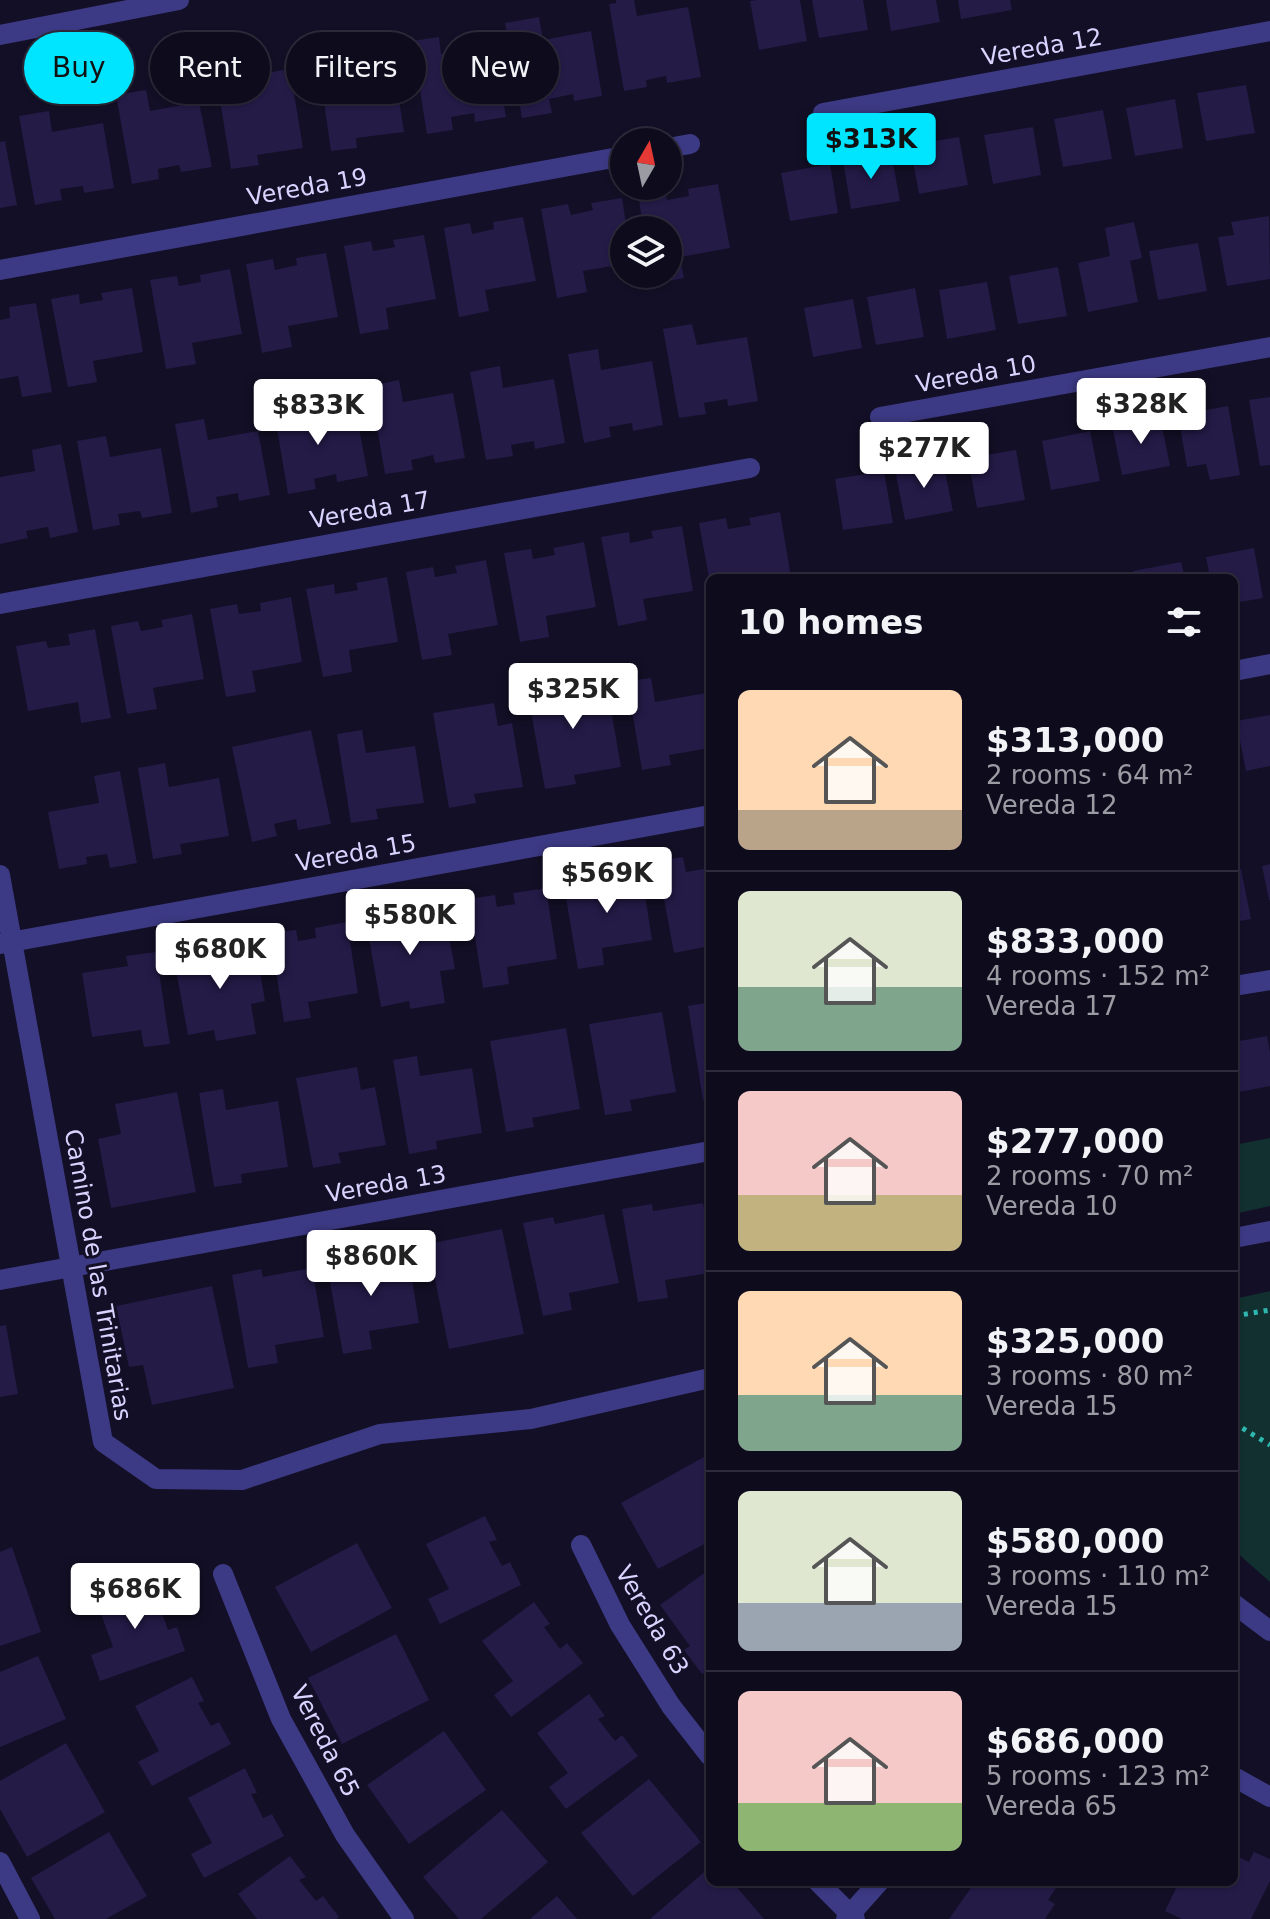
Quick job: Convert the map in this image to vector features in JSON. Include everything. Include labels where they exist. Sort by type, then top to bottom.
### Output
[{"type":"street","points":[[0,35],[179,0]]},
{"type":"street","name":"Vereda 12","points":[[823,113],[1270,31]]},
{"type":"street","points":[[682,145],[690,144]]},
{"type":"street","name":"Vereda 19","points":[[0,270],[610,159]]},
{"type":"street","name":"Vereda 10","points":[[880,417],[1270,347]]},
{"type":"street","name":"Vereda 17","points":[[0,604],[750,468]]},
{"type":"street","points":[[1238,670],[1270,664]]},
{"type":"street","name":"Vereda 15","points":[[5,943],[706,816]]},
{"type":"street","name":"Camino de las Trinitarias","points":[[0,875],[5,943],[103,1442],[156,1479],[242,1480],[380,1434],[531,1419],[706,1379]]},
{"type":"street","points":[[1238,985],[1270,980]]},
{"type":"street","name":"Vereda 13","points":[[0,1280],[706,1152]]},
{"type":"street","points":[[1238,1237],[1270,1231]]},
{"type":"street","name":"Vereda 63","points":[[581,1545],[620,1625],[671,1706],[706,1751]]},
{"type":"street","name":"Vereda 65","points":[[223,1574],[281,1719],[345,1835],[404,1919]]},
{"type":"street","points":[[1238,1607],[1270,1631]]},
{"type":"street","points":[[1238,1779],[1270,1797]]},
{"type":"street","points":[[0,1862],[30,1919]]},
{"type":"street","points":[[822,1886],[850,1918],[876,1886]]},
{"type":"path","points":[[1238,1315],[1270,1310]]},
{"type":"path","points":[[1238,1425],[1270,1445]]},
{"type":"green space","points":[[1270,1138],[1270,1206],[1238,1213],[1238,1144]]},
{"type":"green space","points":[[1270,1291],[1270,1582],[1238,1554],[1238,1298]]},
{"type":"building","points":[[616,0],[634,0],[637,16],[688,7],[701,77],[667,83],[666,76],[646,80],[647,87],[624,91],[609,4],[616,3]]},
{"type":"building","points":[[800,0],[807,41],[759,50],[750,1]]},
{"type":"building","points":[[812,0],[863,0],[868,30],[819,38]]},
{"type":"building","points":[[886,0],[936,0],[940,22],[891,31]]},
{"type":"building","points":[[958,0],[1010,0],[1012,10],[961,19]]},
{"type":"building","points":[[539,17],[542,32],[507,32],[505,23]]},
{"type":"building","points":[[591,31],[602,96],[574,101],[573,94],[559,97],[559,37]]},
{"type":"building","points":[[439,37],[442,104],[504,104],[506,117],[475,122],[474,113],[451,117],[453,130],[427,134],[422,104],[426,104],[426,39]]},
{"type":"building","points":[[286,70],[286,104],[296,104],[303,148],[257,155],[259,165],[231,169],[221,104],[270,104],[270,72]]},
{"type":"building","points":[[1246,85],[1255,133],[1206,141],[1197,93]]},
{"type":"building","points":[[146,90],[150,111],[199,104],[212,167],[181,172],[179,165],[158,169],[159,179],[132,184],[118,104],[134,104],[134,92]]},
{"type":"building","points":[[1175,99],[1183,148],[1135,156],[1126,108]]},
{"type":"building","points":[[324,104],[400,104],[404,132],[356,138],[357,148],[331,151]]},
{"type":"building","points":[[519,104],[550,104],[552,113],[522,118]]},
{"type":"building","points":[[1103,110],[1112,159],[1063,167],[1054,119]]},
{"type":"building","points":[[49,111],[52,132],[103,123],[114,188],[84,193],[83,186],[60,189],[62,200],[35,205],[19,116]]},
{"type":"building","points":[[1033,127],[1041,175],[993,184],[984,135]]},
{"type":"building","points":[[959,137],[968,185],[919,194],[910,145]]},
{"type":"building","points":[[5,141],[17,205],[0,208],[0,142]]},
{"type":"building","points":[[891,152],[900,201],[851,209],[843,160]]},
{"type":"building","points":[[830,164],[838,213],[790,221],[781,173]]},
{"type":"building","points":[[718,184],[730,248],[682,257],[682,216],[642,216],[639,200],[682,200],[689,196],[688,189]]},
{"type":"building","points":[[622,200],[625,216],[610,216],[610,266],[583,271],[587,292],[557,298],[541,209],[568,204],[571,215],[593,210],[591,203]]},
{"type":"building","points":[[1269,216],[1270,279],[1227,286],[1218,237],[1234,235],[1231,222]]},
{"type":"building","points":[[523,217],[536,281],[485,290],[489,311],[459,317],[444,228],[470,223],[472,234],[494,229],[493,222]]},
{"type":"building","points":[[1134,222],[1142,258],[1130,261],[1138,302],[1088,312],[1078,263],[1110,256],[1105,228]]},
{"type":"building","points":[[424,235],[436,299],[386,308],[389,329],[360,334],[344,246],[371,241],[373,251],[395,247],[393,240]]},
{"type":"building","points":[[1198,243],[1207,291],[1158,300],[1149,251]]},
{"type":"building","points":[[326,253],[338,317],[288,326],[292,347],[262,353],[246,264],[273,259],[275,270],[297,265],[296,258]]},
{"type":"building","points":[[1058,267],[1067,316],[1018,324],[1009,276]]},
{"type":"building","points":[[230,269],[242,334],[192,343],[196,364],[166,369],[150,280],[177,276],[179,286],[201,282],[200,275]]},
{"type":"building","points":[[987,282],[996,330],[947,339],[939,290]]},
{"type":"building","points":[[132,288],[143,352],[93,361],[97,382],[68,387],[51,299],[79,294],[80,304],[103,300],[101,293]]},
{"type":"building","points":[[915,288],[924,337],[876,345],[867,297]]},
{"type":"building","points":[[853,299],[862,348],[813,357],[804,308]]},
{"type":"building","points":[[36,303],[52,392],[22,397],[18,376],[0,379],[0,320],[10,318],[9,307]]},
{"type":"building","points":[[692,324],[697,345],[747,337],[758,401],[728,406],[727,399],[704,403],[706,414],[679,418],[663,329]]},
{"type":"building","points":[[598,349],[601,370],[652,361],[663,425],[633,431],[632,423],[609,427],[611,437],[584,443],[568,354]]},
{"type":"building","points":[[500,366],[503,388],[554,379],[565,443],[535,449],[534,441],[511,445],[513,456],[486,460],[470,372]]},
{"type":"building","points":[[399,380],[403,402],[453,393],[465,458],[435,463],[433,455],[411,460],[413,470],[385,474],[370,386]]},
{"type":"building","points":[[1270,397],[1270,465],[1260,466],[1249,400]]},
{"type":"building","points":[[302,400],[306,421],[356,412],[368,476],[337,482],[336,474],[314,479],[316,489],[288,494],[273,405]]},
{"type":"building","points":[[1228,406],[1240,475],[1210,480],[1206,464],[1187,467],[1178,415]]},
{"type":"building","points":[[1160,416],[1170,466],[1122,475],[1112,425]]},
{"type":"building","points":[[204,419],[208,440],[258,431],[270,495],[239,501],[238,493],[216,497],[218,507],[191,513],[175,424]]},
{"type":"building","points":[[1090,431],[1100,481],[1051,490],[1042,441]]},
{"type":"building","points":[[106,436],[110,457],[161,448],[172,513],[142,518],[140,511],[118,514],[120,525],[93,530],[77,441]]},
{"type":"building","points":[[61,444],[78,532],[50,538],[48,527],[26,531],[28,538],[0,544],[0,477],[35,471],[32,450]]},
{"type":"building","points":[[1016,450],[1025,500],[977,508],[968,458]]},
{"type":"building","points":[[943,461],[953,511],[905,520],[895,470]]},
{"type":"building","points":[[884,471],[893,523],[843,530],[835,479]]},
{"type":"building","points":[[780,512],[790,574],[708,574],[699,523],[726,518],[728,529],[751,525],[749,518]]},
{"type":"building","points":[[682,526],[693,591],[643,599],[647,620],[618,626],[601,537],[629,532],[630,543],[653,538],[651,531]]},
{"type":"building","points":[[584,542],[596,607],[546,616],[549,637],[520,642],[504,553],[531,549],[533,559],[555,555],[553,548]]},
{"type":"building","points":[[1254,548],[1263,598],[1238,602],[1238,574],[1209,574],[1206,557]]},
{"type":"building","points":[[486,560],[498,625],[448,634],[452,655],[422,660],[406,572],[433,567],[435,577],[457,573],[455,566]]},
{"type":"building","points":[[1181,562],[1184,574],[1134,574],[1133,571]]},
{"type":"building","points":[[387,577],[398,642],[349,650],[352,672],[323,677],[306,589],[334,584],[335,594],[358,590],[356,583]]},
{"type":"building","points":[[291,597],[302,662],[252,671],[256,692],[226,697],[210,609],[237,604],[239,614],[261,611],[260,603]]},
{"type":"building","points":[[192,614],[204,679],[153,688],[157,709],[127,714],[111,626],[138,621],[141,631],[163,627],[161,620]]},
{"type":"building","points":[[95,629],[111,718],[81,723],[78,702],[28,711],[16,646],[46,641],[48,648],[70,645],[68,634]]},
{"type":"building","points":[[651,678],[655,702],[706,693],[706,749],[669,755],[671,765],[642,770],[627,681]]},
{"type":"building","points":[[552,679],[554,689],[606,681],[621,767],[574,775],[576,784],[545,789],[528,695],[537,693],[535,682]]},
{"type":"building","points":[[494,703],[498,726],[512,723],[523,787],[474,794],[476,803],[449,808],[433,713]]},
{"type":"building","points":[[1270,715],[1270,766],[1246,771],[1238,721]]},
{"type":"building","points":[[311,730],[331,824],[298,830],[296,819],[274,824],[277,836],[252,842],[232,747]]},
{"type":"building","points":[[362,730],[366,753],[415,746],[424,803],[376,809],[378,819],[351,823],[337,734]]},
{"type":"building","points":[[165,763],[169,787],[219,778],[229,836],[180,844],[182,854],[153,859],[138,768]]},
{"type":"building","points":[[120,771],[137,863],[110,868],[107,854],[86,857],[87,864],[59,869],[48,812],[99,803],[94,776]]},
{"type":"building","points":[[683,857],[686,872],[706,869],[706,947],[674,953],[657,861]]},
{"type":"building","points":[[1270,864],[1270,900],[1269,900],[1262,866]]},
{"type":"building","points":[[641,869],[652,940],[602,948],[604,965],[578,969],[563,880],[590,876],[592,887],[610,885],[608,874]]},
{"type":"building","points":[[1238,869],[1241,869],[1251,919],[1238,921]]},
{"type":"building","points":[[546,888],[557,959],[507,967],[509,984],[483,988],[469,899],[495,895],[497,907],[515,904],[513,893]]},
{"type":"building","points":[[444,909],[455,969],[440,971],[445,1003],[410,1009],[409,1001],[381,1007],[365,915],[392,910],[393,918]]},
{"type":"building","points":[[347,922],[358,993],[308,1002],[311,1018],[284,1022],[270,933],[296,930],[298,941],[316,938],[315,928]]},
{"type":"building","points":[[255,942],[265,1001],[251,1004],[256,1034],[216,1041],[214,1030],[188,1035],[173,954],[198,950],[200,960],[221,957],[220,948]]},
{"type":"building","points":[[156,952],[170,1044],[144,1047],[141,1030],[92,1037],[82,973],[128,966],[126,956]]},
{"type":"building","points":[[706,1003],[706,1100],[703,1100],[688,1006]]},
{"type":"building","points":[[662,1012],[676,1092],[630,1100],[632,1111],[605,1115],[589,1024]]},
{"type":"building","points":[[566,1028],[580,1109],[532,1118],[534,1127],[506,1132],[490,1041]]},
{"type":"building","points":[[1267,1036],[1270,1086],[1238,1092],[1238,1041]]},
{"type":"building","points":[[417,1056],[420,1076],[472,1068],[482,1133],[436,1141],[437,1149],[409,1154],[393,1060]]},
{"type":"building","points":[[357,1067],[361,1090],[375,1087],[386,1145],[338,1153],[341,1163],[313,1168],[296,1078]]},
{"type":"building","points":[[223,1089],[226,1110],[278,1101],[288,1167],[241,1174],[242,1183],[214,1187],[199,1093]]},
{"type":"building","points":[[177,1092],[196,1192],[111,1208],[98,1139],[121,1134],[115,1104]]},
{"type":"building","points":[[703,1203],[706,1274],[665,1280],[668,1298],[638,1302],[622,1209],[652,1204],[653,1211]]},
{"type":"building","points":[[604,1214],[619,1283],[569,1293],[572,1310],[543,1316],[523,1223],[553,1217],[555,1224]]},
{"type":"building","points":[[502,1229],[524,1334],[449,1349],[428,1244]]},
{"type":"building","points":[[408,1254],[419,1323],[369,1331],[372,1349],[343,1354],[326,1260],[356,1255],[357,1262]]},
{"type":"building","points":[[312,1268],[324,1337],[275,1345],[278,1363],[248,1368],[232,1275],[261,1269],[263,1277]]},
{"type":"building","points":[[212,1286],[234,1388],[152,1405],[143,1365],[129,1367],[116,1306]]},
{"type":"building","points":[[6,1325],[18,1394],[0,1397],[0,1326]]},
{"type":"building","points":[[704,1457],[706,1461],[706,1543],[658,1569],[621,1503]]},
{"type":"building","points":[[485,1516],[497,1540],[489,1542],[502,1566],[510,1562],[521,1585],[440,1624],[428,1599],[449,1589],[426,1544]]},
{"type":"building","points":[[357,1543],[392,1608],[311,1652],[275,1587]]},
{"type":"building","points":[[12,1547],[41,1632],[0,1646],[0,1552]]},
{"type":"building","points":[[706,1572],[706,1671],[702,1674],[684,1650],[690,1646],[660,1605]]},
{"type":"building","points":[[157,1578],[166,1604],[159,1605],[168,1630],[177,1627],[185,1651],[100,1681],[91,1655],[113,1647],[96,1600]]},
{"type":"building","points":[[534,1602],[550,1624],[544,1627],[560,1649],[567,1643],[583,1663],[511,1717],[494,1695],[513,1681],[482,1641]]},
{"type":"building","points":[[396,1634],[429,1700],[342,1744],[308,1678]]},
{"type":"building","points":[[38,1656],[66,1719],[0,1747],[0,1672]]},
{"type":"building","points":[[192,1677],[204,1701],[198,1703],[211,1726],[219,1722],[231,1744],[152,1786],[138,1762],[159,1751],[135,1706]]},
{"type":"building","points":[[589,1694],[605,1716],[598,1719],[615,1741],[622,1735],[638,1756],[566,1809],[549,1787],[568,1773],[537,1733]]},
{"type":"building","points":[[444,1731],[486,1790],[409,1844],[367,1785]]},
{"type":"building","points":[[66,1743],[105,1812],[27,1857],[0,1809],[0,1781]]},
{"type":"building","points":[[245,1768],[257,1793],[251,1794],[263,1818],[272,1814],[284,1836],[204,1878],[191,1854],[212,1843],[188,1798]]},
{"type":"building","points":[[649,1779],[701,1842],[633,1896],[581,1833]]},
{"type":"building","points":[[502,1810],[548,1862],[481,1919],[459,1919],[423,1877]]},
{"type":"building","points":[[109,1832],[147,1896],[106,1919],[55,1919],[31,1878]]},
{"type":"building","points":[[1254,1852],[1270,1859],[1270,1881],[1251,1919],[1182,1919],[1165,1911],[1177,1886],[1238,1886],[1238,1857],[1249,1862]]},
{"type":"building","points":[[290,1856],[306,1877],[299,1880],[316,1901],[323,1896],[339,1917],[257,1919],[238,1894]]},
{"type":"building","points":[[706,1870],[706,1886],[736,1886],[764,1919],[650,1919]]},
{"type":"building","points":[[972,1886],[1057,1886],[1048,1900],[1055,1904],[1045,1919],[949,1919]]},
{"type":"building","points":[[557,1896],[577,1919],[530,1919]]}]
